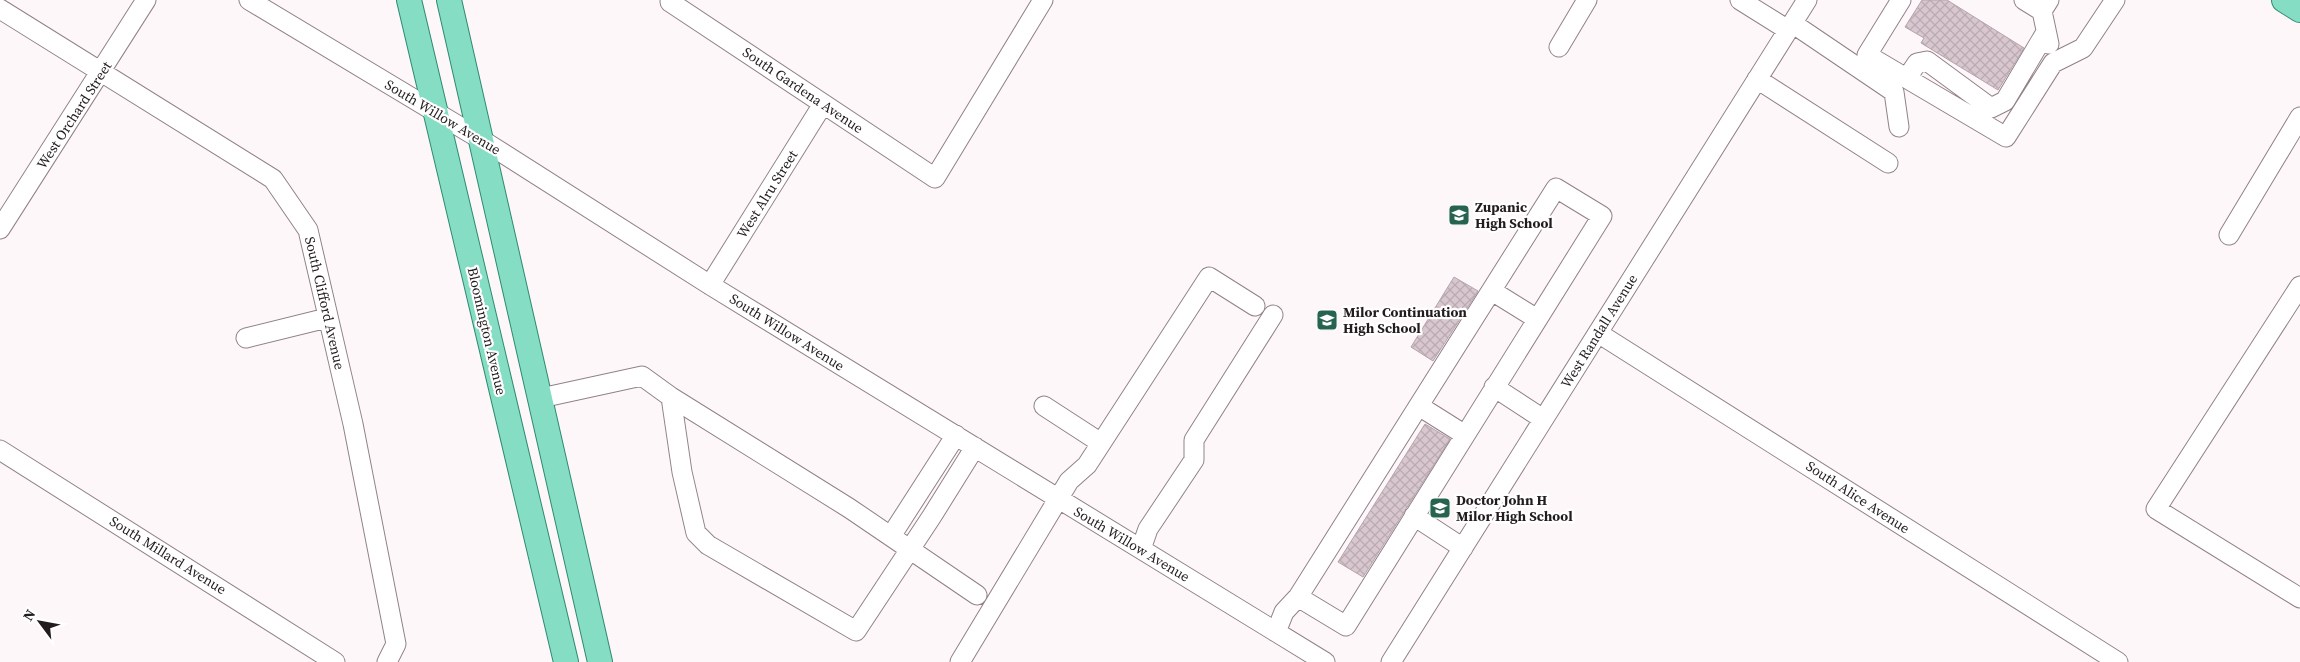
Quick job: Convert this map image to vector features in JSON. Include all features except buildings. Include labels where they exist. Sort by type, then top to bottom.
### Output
[{"type":"main road","name":"Bloomington Avenue","points":[[409,0],[566,662]]},
{"type":"main road","points":[[449,0],[600,662]]},
{"type":"main road","points":[[2284,0],[2300,10]]},
{"type":"street","name":"West Orchard Street","points":[[0,229],[146,0]]},
{"type":"street","name":"South Willow Avenue","points":[[249,0],[482,140],[710,285],[1325,662]]},
{"type":"street","name":"South Gardena Avenue","points":[[671,1],[934,178],[1043,0]]},
{"type":"street","points":[[1559,47],[1587,0]]},
{"type":"street","points":[[1740,0],[1790,26],[1894,92],[1899,127]]},
{"type":"street","name":"West Randall Avenue","points":[[1391,662],[1807,0]]},
{"type":"street","points":[[1901,0],[1867,54],[2006,137],[2053,63],[2083,48],[2115,0]]},
{"type":"street","points":[[2024,0],[2045,6],[2046,32],[2053,63]]},
{"type":"street","name":"South Clifford Avenue","points":[[0,10],[272,179],[308,230],[361,460],[396,644],[387,662]]},
{"type":"street","points":[[1907,78],[1917,63],[1927,60],[1991,108],[2005,101],[2046,32]]},
{"type":"street","points":[[1757,79],[1888,163]]},
{"type":"street","name":"West Alru Street","points":[[710,285],[823,104]]},
{"type":"street","points":[[2229,235],[2300,117]]},
{"type":"street","points":[[1276,632],[1284,612],[1298,597],[1556,188],[1602,216],[1346,626],[1298,597]]},
{"type":"street","points":[[960,662],[1060,500],[1069,481],[1087,465],[1209,277],[1255,306]]},
{"type":"street","points":[[2300,286],[2156,509],[2300,598]]},
{"type":"street","points":[[1492,291],[1537,319]]},
{"type":"street","points":[[1141,549],[1148,529],[1194,460],[1194,440],[1273,315]]},
{"type":"street","points":[[246,338],[327,318]]},
{"type":"street","name":"South Alice Avenue","points":[[1598,333],[2118,662]]},
{"type":"street","points":[[541,398],[642,376],[671,397],[891,536],[977,595]]},
{"type":"street","points":[[1494,387],[1543,419]]},
{"type":"street","points":[[671,397],[682,472],[696,533],[708,545],[856,631],[975,447]]},
{"type":"street","points":[[1044,406],[1101,443]]},
{"type":"street","points":[[1419,406],[1465,435]]},
{"type":"street","points":[[891,536],[956,435]]},
{"type":"street","name":"South Millard Avenue","points":[[0,450],[335,662]]},
{"type":"street","points":[[1414,516],[1462,548]]},
{"type":"place","name":"Zupanic High School","points":[[1459,215]]},
{"type":"place","name":"Milor Continuation High School","points":[[1327,320]]},
{"type":"place","name":"Doctor John H Milor High School","points":[[1440,508]]}]
